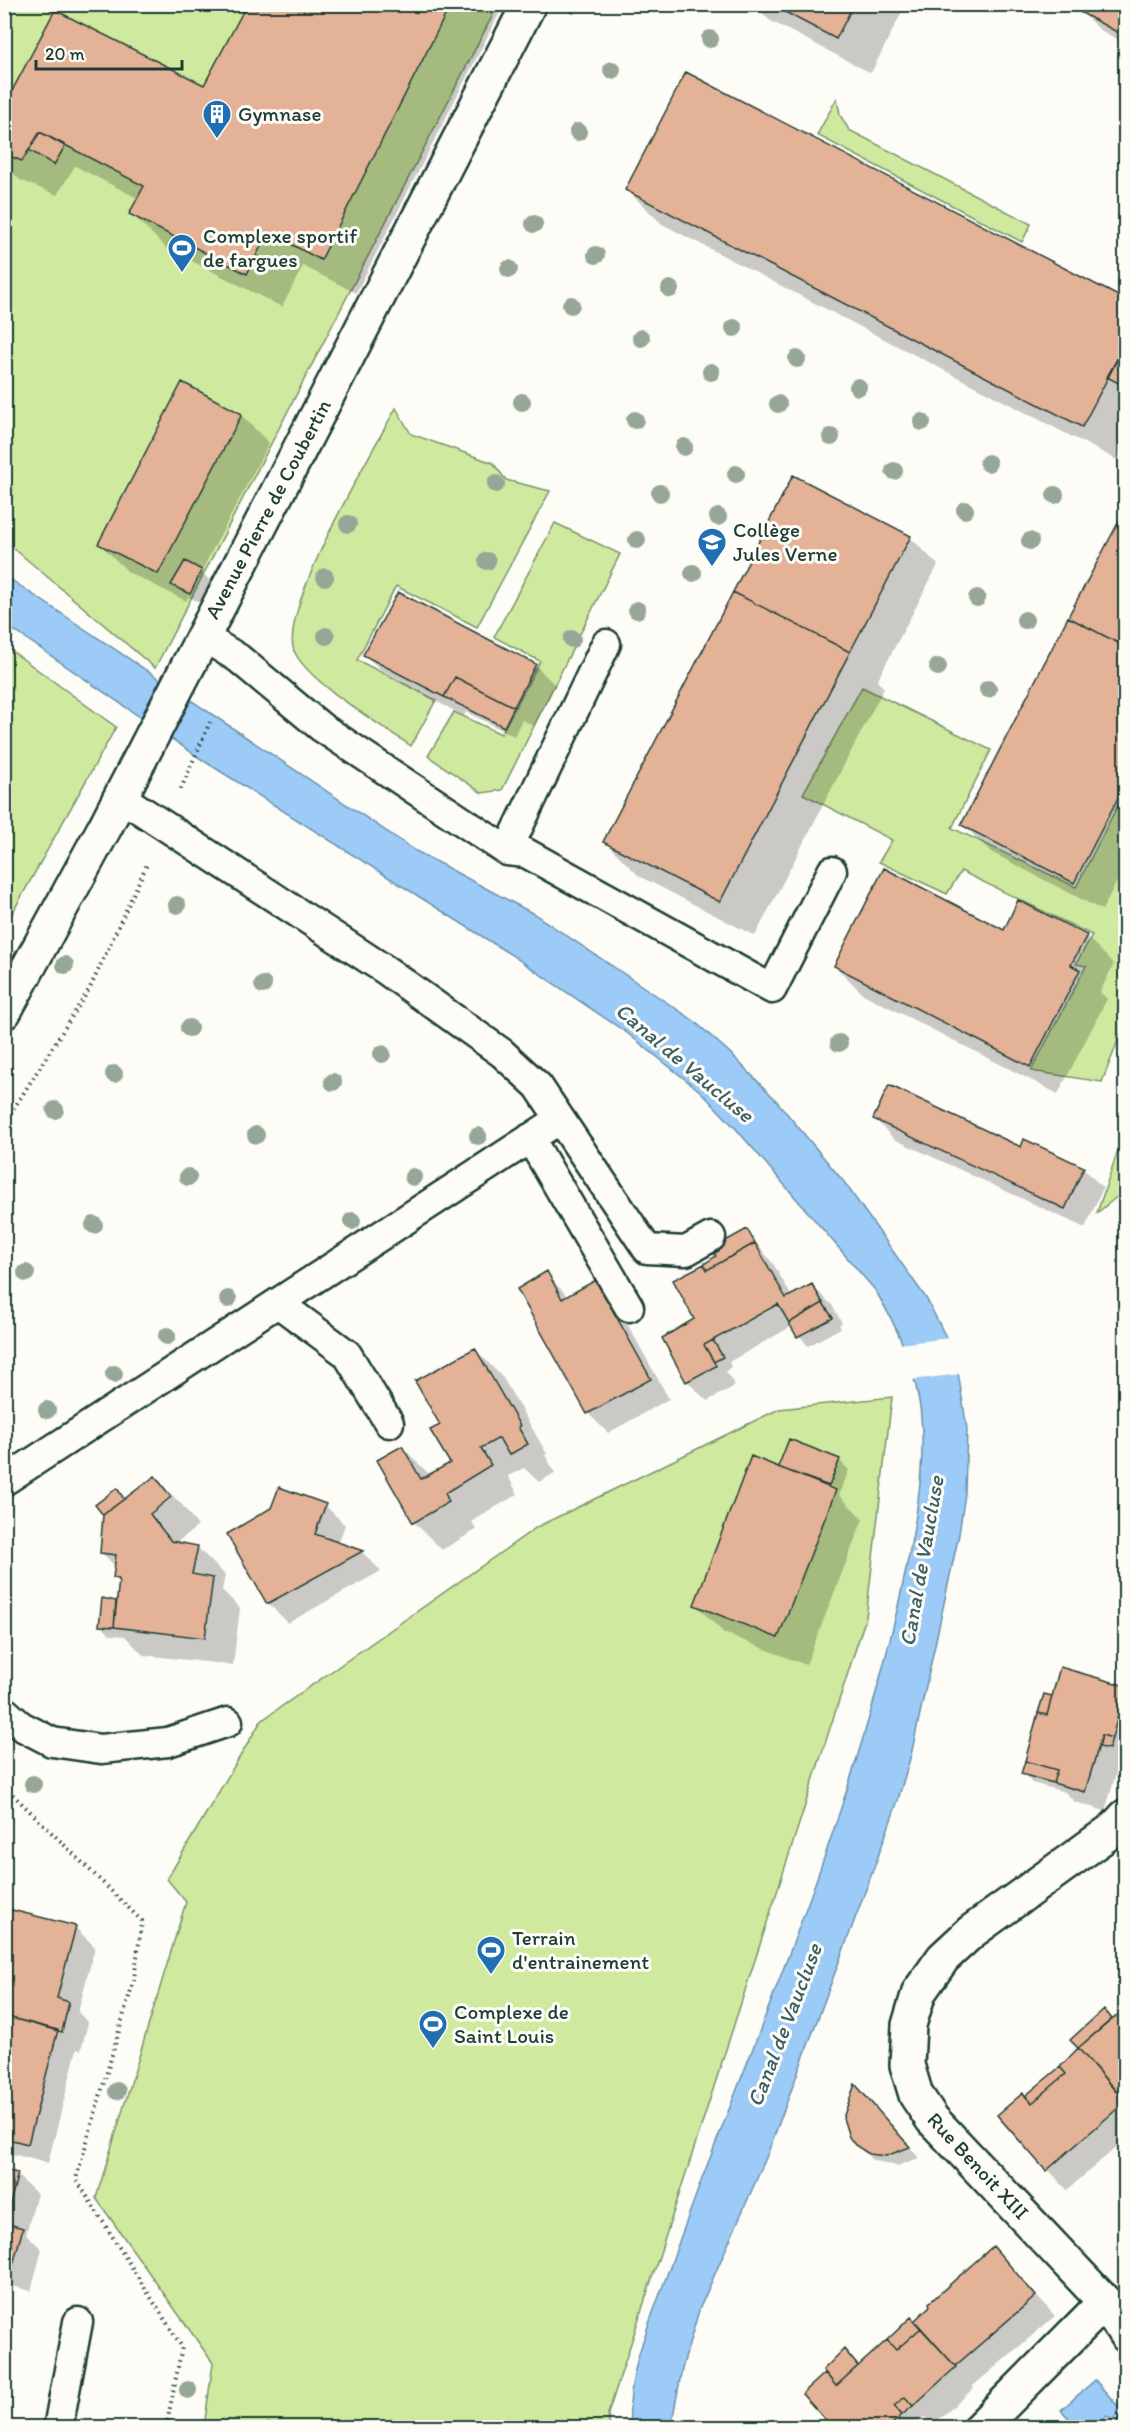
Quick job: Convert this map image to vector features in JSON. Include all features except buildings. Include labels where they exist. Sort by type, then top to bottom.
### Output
[{"type":"street","name":"Avenue Pierre de Coubertin","points":[[4,1012],[202,636],[529,4]]},
{"type":"street","name":"Rue Benoit XIII","points":[[1125,1816],[1113,1829],[971,1932],[943,1958],[919,1992],[909,2025],[907,2065],[916,2095],[932,2119],[1105,2301],[1125,2335]]},
{"type":"street","points":[[980,2427],[1105,2301]]},
{"type":"lane","points":[[202,636],[238,658],[321,727],[507,851],[526,853],[772,988],[832,871]]},
{"type":"lane","points":[[507,851],[606,644]]},
{"type":"lane","points":[[119,795],[387,971],[502,1053],[538,1086],[647,1249],[686,1251],[711,1237]]},
{"type":"lane","points":[[4,1481],[560,1119]]},
{"type":"lane","points":[[530,1138],[629,1307]]},
{"type":"lane","points":[[278,1303],[347,1354],[389,1423]]},
{"type":"lane","points":[[4,1711],[21,1726],[52,1742],[101,1749],[168,1742],[228,1722]]},
{"type":"lane","points":[[58,2427],[78,2322]]},
{"type":"path","points":[[4,1786],[142,1922],[134,1979],[76,2179],[182,2347],[166,2427]]},
{"type":"green space","name":"Complexe sportif de fargues","points":[[5,5],[498,5],[155,668],[5,541]]},
{"type":"green space","points":[[837,98],[840,115],[849,130],[1031,224],[1022,242],[817,135]]},
{"type":"green space","points":[[396,408],[411,434],[493,463],[506,480],[550,491],[477,627],[396,586],[357,660],[436,700],[411,746],[331,691],[316,678],[295,653],[293,633],[299,604],[312,569],[349,493]]},
{"type":"green space","points":[[555,523],[620,554],[502,790],[482,793],[428,756],[454,712],[501,734],[540,661],[494,637]]},
{"type":"green space","points":[[5,646],[116,727],[5,926]]},
{"type":"green space","points":[[862,687],[991,750],[952,828],[1076,887],[1125,791],[1125,1023],[1102,1082],[1031,1071],[1086,966],[1076,964],[1092,935],[961,871],[947,894],[879,862],[892,840],[803,794]]},
{"type":"green space","points":[[1125,1129],[1125,1190],[1097,1213]]},
{"type":"green space","name":"Terrain d'entrainement","points":[[892,1397],[866,1617],[608,2414],[610,2427],[204,2427],[213,2363],[96,2198],[186,1902],[167,1879],[261,1721],[537,1527],[779,1409]]},
{"type":"water","name":"Canal de Vaucluse","points":[[4,575],[416,851],[534,914],[693,1020],[729,1052],[774,1098],[844,1182],[926,1298],[950,1345],[957,1366],[967,1429],[965,1493],[959,1534],[911,1755],[875,1865],[766,2158],[699,2310],[682,2369],[671,2427],[630,2427],[635,2371],[645,2336],[698,2189],[813,1890],[861,1745],[882,1671],[910,1550],[921,1473],[922,1424],[916,1386],[908,1357],[890,1316],[875,1290],[737,1130],[701,1092],[627,1033],[510,954],[204,761],[5,624]]},
{"type":"water","points":[[1095,2380],[1122,2411],[1112,2420],[1107,2416],[1094,2427],[1077,2427],[1061,2410]]},
{"type":"pier","points":[[950,1338],[961,1374],[911,1380],[899,1344]]},
{"type":"place","name":"Gymnase","points":[[217,140]]},
{"type":"place","name":"Complexe sportif de fargues","points":[[182,274]]},
{"type":"place","name":"Collège Jules Verne","points":[[712,568]]},
{"type":"place","name":"Terrain d'entrainement","points":[[491,1976]]},
{"type":"place","name":"Complexe de Saint Louis","points":[[433,2050]]}]
